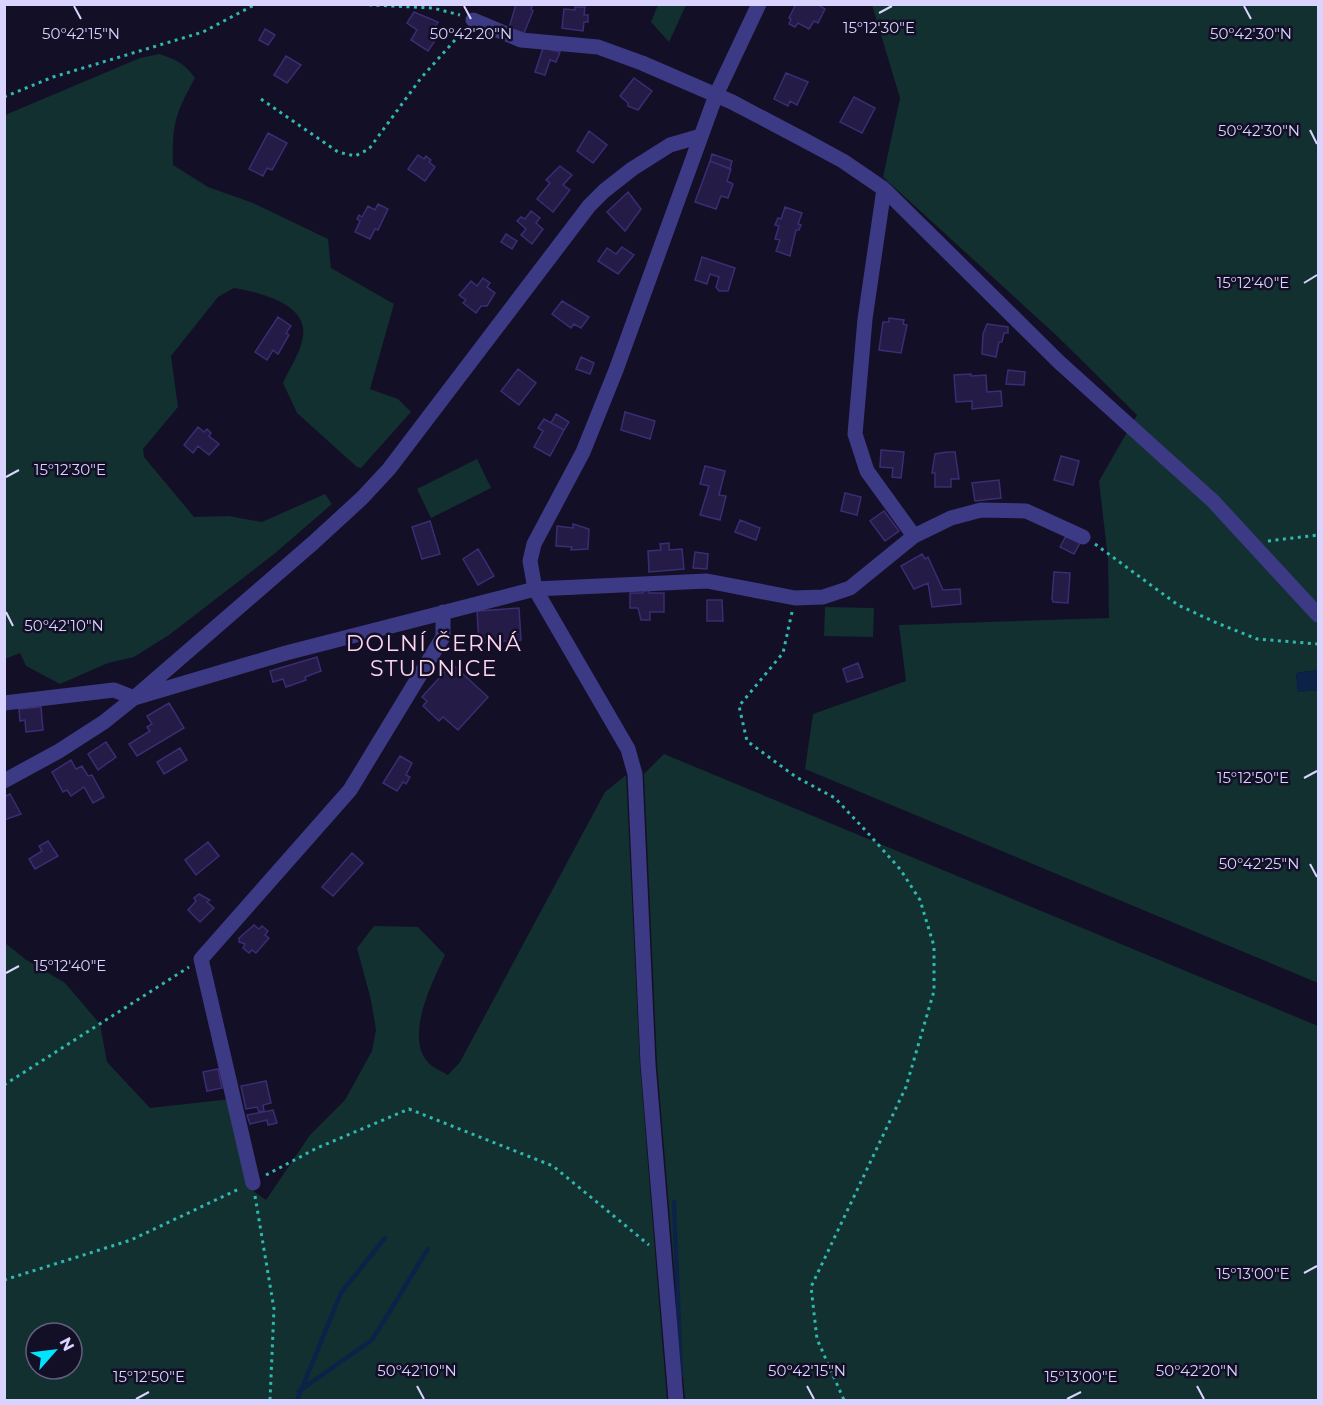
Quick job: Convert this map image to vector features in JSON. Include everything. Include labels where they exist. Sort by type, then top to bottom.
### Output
[{"type":"street","points":[[676,1401],[648,1064],[635,774],[628,749],[536,589],[530,561],[534,544],[583,452],[616,370],[716,95],[759,4]]},
{"type":"street","points":[[473,20],[521,40],[598,47],[642,63],[716,95],[843,161],[884,189],[1059,362],[1213,501],[1318,615]]},
{"type":"street","points":[[4,781],[68,746],[134,698],[362,498],[388,469],[604,190],[670,145],[700,136]]},
{"type":"street","points":[[884,189],[865,319],[855,434],[867,471],[914,536]]},
{"type":"street","points":[[4,703],[114,690],[134,698],[286,653],[536,589],[707,581],[795,598],[823,597],[850,588],[914,536],[951,518],[981,510],[1026,511],[1083,537]]},
{"type":"street","points":[[253,1183],[201,959],[350,790],[442,637],[442,612]]},
{"type":"path","points":[[247,9],[251,4]]},
{"type":"path","points":[[4,97],[53,77],[203,32],[256,4]]},
{"type":"path","points":[[261,99],[338,152],[355,156],[369,149],[389,125],[421,78],[473,20],[433,8],[354,4]]},
{"type":"path","points":[[1252,543],[1318,535]]},
{"type":"path","points":[[1083,537],[1106,550],[1178,605],[1217,623],[1257,639],[1318,644]]},
{"type":"path","points":[[795,598],[783,652],[739,706],[747,741],[796,777],[835,798],[866,831],[900,869],[920,900],[934,946],[934,991],[906,1087],[811,1287],[817,1339],[844,1401]]},
{"type":"path","points":[[4,1085],[201,959]]},
{"type":"path","points":[[4,1280],[131,1240],[253,1183],[317,1148],[409,1109],[553,1166],[665,1258]]},
{"type":"path","points":[[253,1183],[274,1309],[270,1401]]},
{"type":"green space","points":[[658,5],[686,5],[669,42],[651,22]]},
{"type":"green space","points":[[872,5],[1318,5],[1318,670],[1296,673],[1298,692],[1318,690],[1318,983],[805,769],[813,714],[906,681],[899,625],[1109,618],[1108,559],[1099,481],[1137,415],[1056,335],[883,177],[900,98]]},
{"type":"green space","points":[[159,54],[180,63],[195,78],[176,120],[173,165],[208,187],[253,203],[328,239],[331,268],[394,304],[370,389],[398,399],[411,412],[361,468],[357,467],[297,413],[283,383],[302,342],[302,325],[298,315],[279,301],[244,290],[234,288],[218,297],[171,356],[178,407],[143,449],[144,457],[194,517],[229,516],[262,522],[325,494],[332,504],[274,554],[169,635],[134,657],[108,663],[60,684],[26,666],[20,653],[5,659],[5,115],[140,58]]},
{"type":"green space","points":[[477,459],[491,488],[431,518],[417,489]]},
{"type":"green space","points":[[825,607],[874,608],[873,637],[824,636]]},
{"type":"green space","points":[[664,754],[1318,1026],[1318,1400],[685,1400],[657,1064],[644,774]]},
{"type":"green space","points":[[626,775],[640,1065],[667,1400],[5,1400],[4,942],[25,959],[65,983],[100,1024],[107,1062],[150,1108],[231,1099],[249,1188],[266,1200],[310,1135],[345,1100],[372,1051],[376,1030],[371,1000],[357,948],[374,926],[418,927],[445,955],[422,1011],[419,1042],[423,1055],[432,1066],[448,1075],[460,1062],[605,792]]},
{"type":"water","points":[[1318,670],[1318,690],[1298,692],[1296,673]]},
{"type":"building","points":[[516,4],[533,4],[531,9],[533,11],[524,33],[509,28]]},
{"type":"building","points":[[796,4],[817,4],[825,9],[818,23],[814,21],[809,29],[798,23],[795,27],[789,24],[791,19],[789,18]]},
{"type":"building","points":[[575,7],[585,7],[584,15],[588,15],[588,22],[584,22],[583,31],[562,28],[564,9],[575,10]]},
{"type":"building","points":[[414,12],[438,22],[434,29],[440,33],[428,51],[411,40],[417,30],[407,23]]},
{"type":"building","points":[[265,29],[275,35],[268,45],[259,40]]},
{"type":"building","points":[[543,48],[560,52],[556,62],[550,60],[545,75],[535,72]]},
{"type":"building","points":[[286,56],[301,65],[287,83],[274,75]]},
{"type":"building","points":[[786,73],[808,82],[797,105],[790,101],[788,106],[774,99]]},
{"type":"building","points":[[634,78],[652,91],[638,110],[628,106],[628,103],[620,96]]},
{"type":"building","points":[[854,97],[875,108],[862,133],[840,122]]},
{"type":"building","points":[[589,131],[607,145],[593,163],[577,151]]},
{"type":"building","points":[[268,133],[287,143],[272,170],[267,168],[263,176],[249,169]]},
{"type":"building","points":[[712,154],[732,161],[730,169],[710,161]]},
{"type":"building","points":[[418,155],[424,159],[426,156],[435,167],[425,181],[408,169]]},
{"type":"building","points":[[710,161],[731,169],[727,181],[733,184],[728,198],[721,196],[716,209],[695,202]]},
{"type":"building","points":[[560,166],[572,175],[563,185],[570,190],[553,212],[537,199],[550,183],[546,180]]},
{"type":"building","points":[[628,192],[641,209],[625,231],[607,212]]},
{"type":"building","points":[[378,204],[388,209],[378,230],[375,229],[370,239],[355,232],[360,221],[357,219],[359,215],[362,217],[368,206],[375,210]]},
{"type":"building","points":[[785,207],[802,213],[798,224],[801,225],[799,230],[796,230],[790,256],[776,251],[780,240],[775,239],[779,226],[775,225],[778,218],[781,219]]},
{"type":"building","points":[[531,211],[540,218],[536,223],[543,229],[532,244],[521,235],[526,229],[517,221],[521,217],[525,219]]},
{"type":"building","points":[[506,234],[517,241],[512,249],[501,242]]},
{"type":"building","points":[[622,247],[634,255],[618,274],[598,261],[607,248],[616,254]]},
{"type":"building","points":[[702,257],[735,268],[728,291],[719,291],[716,287],[719,277],[710,274],[707,284],[695,280]]},
{"type":"building","points":[[483,278],[490,283],[487,287],[495,293],[487,306],[481,306],[476,313],[463,303],[466,300],[459,295],[471,281],[477,286]]},
{"type":"building","points":[[562,301],[589,317],[581,328],[574,324],[571,328],[552,314]]},
{"type":"building","points":[[278,317],[291,326],[286,333],[289,335],[278,354],[273,350],[267,360],[255,352]]},
{"type":"building","points":[[889,318],[904,320],[903,324],[907,325],[901,353],[879,350],[883,322],[889,322]]},
{"type":"building","points":[[987,324],[1008,327],[1008,333],[1004,333],[1002,342],[999,342],[996,357],[982,354],[983,334]]},
{"type":"building","points":[[581,357],[594,363],[590,374],[576,369]]},
{"type":"building","points":[[518,369],[536,383],[519,405],[501,391]]},
{"type":"building","points":[[1008,370],[1025,372],[1024,385],[1006,384]]},
{"type":"building","points":[[971,374],[971,376],[986,375],[987,392],[1001,391],[1002,406],[972,409],[972,401],[956,402],[954,375]]},
{"type":"building","points":[[625,412],[655,421],[650,439],[621,430]]},
{"type":"building","points":[[556,414],[569,422],[564,430],[551,423]]},
{"type":"building","points":[[544,419],[564,430],[550,456],[534,447],[543,431],[538,428]]},
{"type":"building","points":[[198,427],[204,432],[207,429],[211,433],[209,436],[219,444],[209,455],[198,446],[193,453],[184,445]]},
{"type":"building","points":[[881,450],[904,452],[901,478],[892,477],[893,468],[880,467]]},
{"type":"building","points":[[955,452],[959,479],[951,479],[951,487],[935,487],[935,473],[932,473],[935,454]]},
{"type":"building","points":[[1061,456],[1079,461],[1073,485],[1054,480]]},
{"type":"building","points":[[705,466],[725,471],[719,495],[726,496],[720,520],[700,515],[709,486],[700,484]]},
{"type":"building","points":[[999,480],[1001,498],[975,501],[972,483]]},
{"type":"building","points":[[845,493],[861,497],[857,515],[841,511]]},
{"type":"building","points":[[884,511],[899,531],[885,541],[870,521]]},
{"type":"building","points":[[740,520],[760,528],[756,540],[735,532]]},
{"type":"building","points":[[430,521],[440,554],[422,559],[412,527]]},
{"type":"building","points":[[573,524],[589,529],[588,549],[571,550],[572,547],[556,546],[557,526],[573,528]]},
{"type":"building","points":[[1066,536],[1080,543],[1074,554],[1060,547]]},
{"type":"building","points":[[669,543],[669,550],[682,549],[684,569],[649,572],[648,551],[661,550],[660,544]]},
{"type":"building","points":[[478,549],[494,576],[478,585],[463,559]]},
{"type":"building","points":[[695,552],[708,554],[707,569],[693,568]]},
{"type":"building","points":[[922,554],[925,559],[928,557],[943,590],[960,589],[961,604],[932,607],[928,583],[914,589],[901,566]]},
{"type":"building","points":[[1054,572],[1070,573],[1068,603],[1053,602]]},
{"type":"building","points":[[643,589],[649,589],[649,593],[664,593],[664,612],[650,612],[650,620],[641,620],[638,608],[630,608],[630,593],[643,593]]},
{"type":"building","points":[[707,600],[722,600],[723,621],[707,621]]},
{"type":"building","points":[[519,608],[521,640],[479,643],[477,611]]},
{"type":"building","points":[[317,657],[321,671],[305,677],[306,680],[286,687],[283,679],[273,682],[270,671]]},
{"type":"building","points":[[858,663],[863,677],[847,682],[843,669]]},
{"type":"building","points":[[452,664],[488,697],[458,730],[443,717],[439,721],[423,706],[427,701],[422,697]]},
{"type":"building","points":[[169,703],[184,728],[137,756],[129,744],[150,731],[147,727],[152,724],[147,716]]},
{"type":"building","points":[[41,707],[43,730],[26,732],[25,720],[20,721],[19,709]]},
{"type":"building","points":[[106,742],[116,757],[98,770],[88,754]]},
{"type":"building","points":[[180,748],[187,760],[164,774],[157,762]]},
{"type":"building","points":[[400,756],[412,763],[406,775],[410,777],[406,784],[403,782],[397,791],[383,783]]},
{"type":"building","points":[[71,760],[76,769],[82,766],[88,776],[92,775],[104,797],[93,803],[84,787],[71,796],[67,790],[63,792],[52,772]]},
{"type":"building","points":[[10,794],[21,814],[4,820],[4,797]]},
{"type":"building","points":[[48,841],[58,856],[35,869],[29,859],[42,851],[39,846]]},
{"type":"building","points":[[208,842],[219,856],[196,875],[185,860]]},
{"type":"building","points":[[352,853],[363,863],[333,896],[322,887]]},
{"type":"building","points":[[199,894],[210,900],[207,902],[214,908],[200,922],[188,910],[196,901],[194,898]]},
{"type":"building","points":[[254,925],[259,929],[262,926],[268,931],[265,935],[269,938],[256,953],[252,950],[249,953],[243,948],[245,944],[239,942],[239,938]]},
{"type":"building","points":[[218,1069],[222,1088],[207,1091],[203,1072]]},
{"type":"building","points":[[266,1081],[271,1103],[263,1105],[264,1111],[259,1112],[257,1107],[246,1109],[241,1086]]},
{"type":"building","points":[[273,1110],[277,1123],[268,1125],[267,1120],[250,1124],[247,1115]]},
{"type":"waterway","points":[[674,1202],[681,1376]]},
{"type":"waterway","points":[[297,1400],[341,1293],[385,1238]]},
{"type":"waterway","points":[[299,1391],[372,1340],[428,1249]]},
{"type":"district","name":"DOLNÍ ČERNÁ STUDNICE","points":[[434,656]]}]
